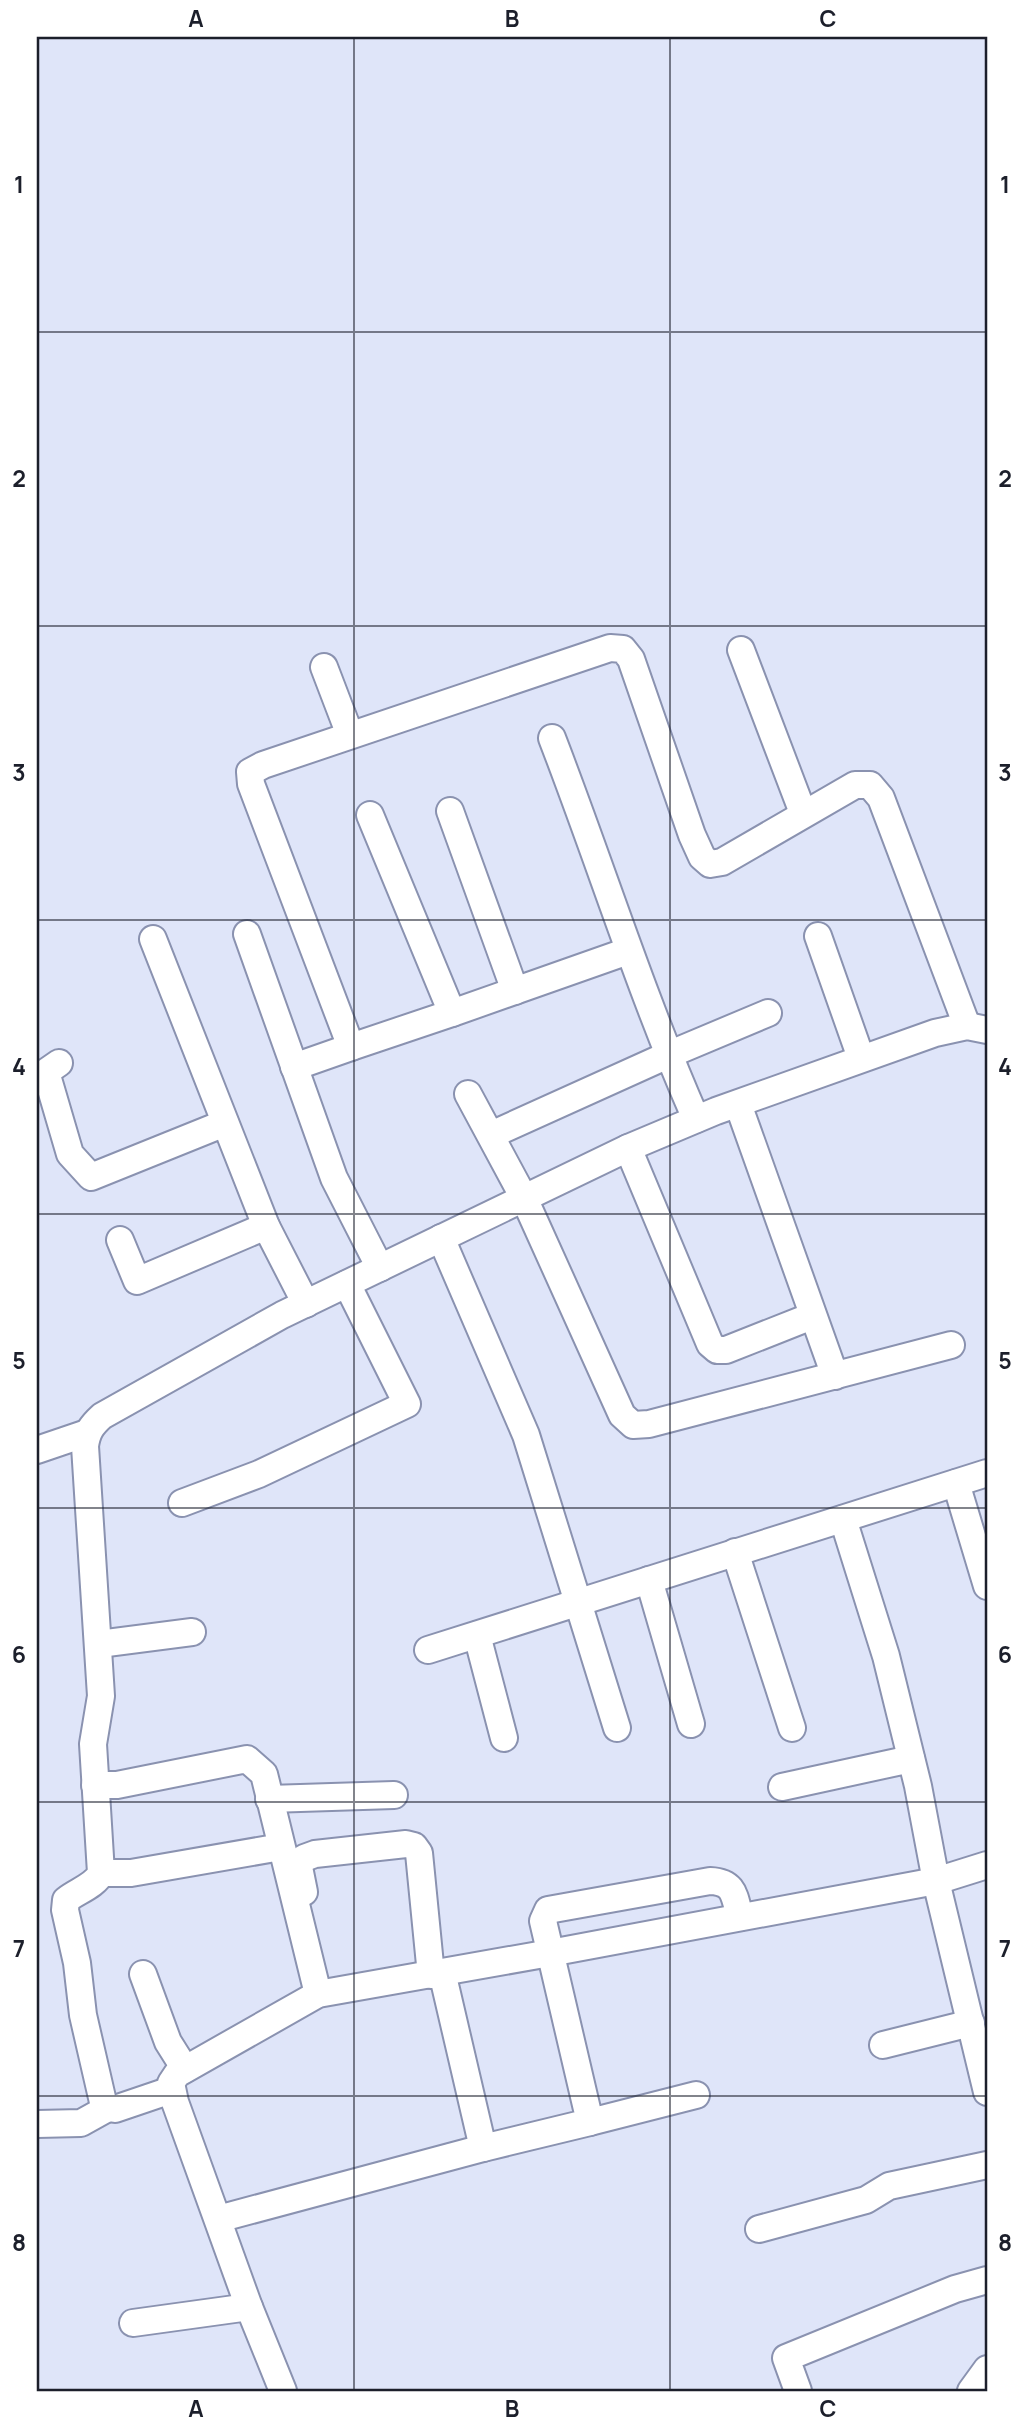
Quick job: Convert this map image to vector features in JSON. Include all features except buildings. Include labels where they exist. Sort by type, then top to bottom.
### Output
[{"type":"street","points":[[108,2108],[103,2102],[88,2037],[77,1963],[65,1910],[66,1900],[95,1882],[101,1874],[93,1744],[101,1696],[85,1446],[91,1425],[102,1416],[306,1304],[628,1148],[696,1119],[862,1058],[935,1034],[977,1028],[881,798],[870,785],[855,785],[722,862],[710,864],[702,857],[631,659],[623,649],[610,648],[350,735],[250,772],[251,784],[351,1046]]},
{"type":"street","points":[[741,650],[803,813]]},
{"type":"street","points":[[324,667],[350,735]]},
{"type":"street","points":[[552,738],[593,843],[628,951],[696,1119]]},
{"type":"street","points":[[450,811],[516,991]]},
{"type":"street","points":[[370,815],[452,1013]]},
{"type":"street","points":[[247,934],[334,1178],[380,1268]]},
{"type":"street","points":[[818,936],[862,1058]]},
{"type":"street","points":[[153,939],[266,1226],[306,1304]]},
{"type":"street","points":[[295,1067],[628,951]]},
{"type":"street","points":[[491,1135],[768,1013]]},
{"type":"street","points":[[59,1063],[46,1072],[70,1154],[91,1177],[225,1123]]},
{"type":"street","points":[[468,1094],[524,1198],[622,1415],[633,1425],[649,1424],[951,1345]]},
{"type":"street","points":[[738,1104],[835,1376]]},
{"type":"street","points":[[628,1148],[710,1344],[717,1350],[726,1350],[812,1316]]},
{"type":"street","points":[[120,1240],[137,1281],[266,1226]]},
{"type":"street","points":[[441,1238],[526,1435],[617,1728]]},
{"type":"street","points":[[182,1503],[259,1474],[407,1404],[347,1284]]},
{"type":"street","points":[[37,1450],[87,1433]]},
{"type":"street","points":[[428,1650],[987,1473]]},
{"type":"street","points":[[956,1483],[987,1586]]},
{"type":"street","points":[[843,1519],[886,1656],[987,2092]]},
{"type":"street","points":[[735,1552],[792,1728]]},
{"type":"street","points":[[649,1580],[691,1724]]},
{"type":"street","points":[[99,1644],[192,1632]]},
{"type":"street","points":[[477,1634],[503,1738]]},
{"type":"street","points":[[95,1785],[117,1785],[247,1759],[264,1774],[281,1847],[322,1993]]},
{"type":"street","points":[[782,1787],[911,1759]]},
{"type":"street","points":[[269,1799],[394,1795]]},
{"type":"street","points":[[322,1993],[299,1867],[304,1858],[315,1854],[406,1844],[414,1846],[419,1853],[437,1973],[483,2148]]},
{"type":"street","points":[[101,1874],[131,1873],[281,1847]]},
{"type":"street","points":[[37,2124],[81,2123],[108,2108],[115,2109],[178,2080],[322,1993],[550,1954],[936,1881],[987,1865]]},
{"type":"street","points":[[590,2122],[543,1921],[548,1910],[710,1881],[723,1881],[730,1887],[740,1917]]},
{"type":"street","points":[[143,1974],[168,2042],[218,2219],[249,2307],[284,2391]]},
{"type":"street","points":[[883,2045],[971,2023]]},
{"type":"street","points":[[218,2219],[483,2148],[696,2095]]},
{"type":"street","points":[[759,2229],[866,2200],[888,2186],[987,2165]]},
{"type":"street","points":[[798,2391],[786,2358],[955,2289],[987,2280]]},
{"type":"street","points":[[132,2323],[249,2307]]},
{"type":"street","points":[[971,2391],[987,2369]]}]
